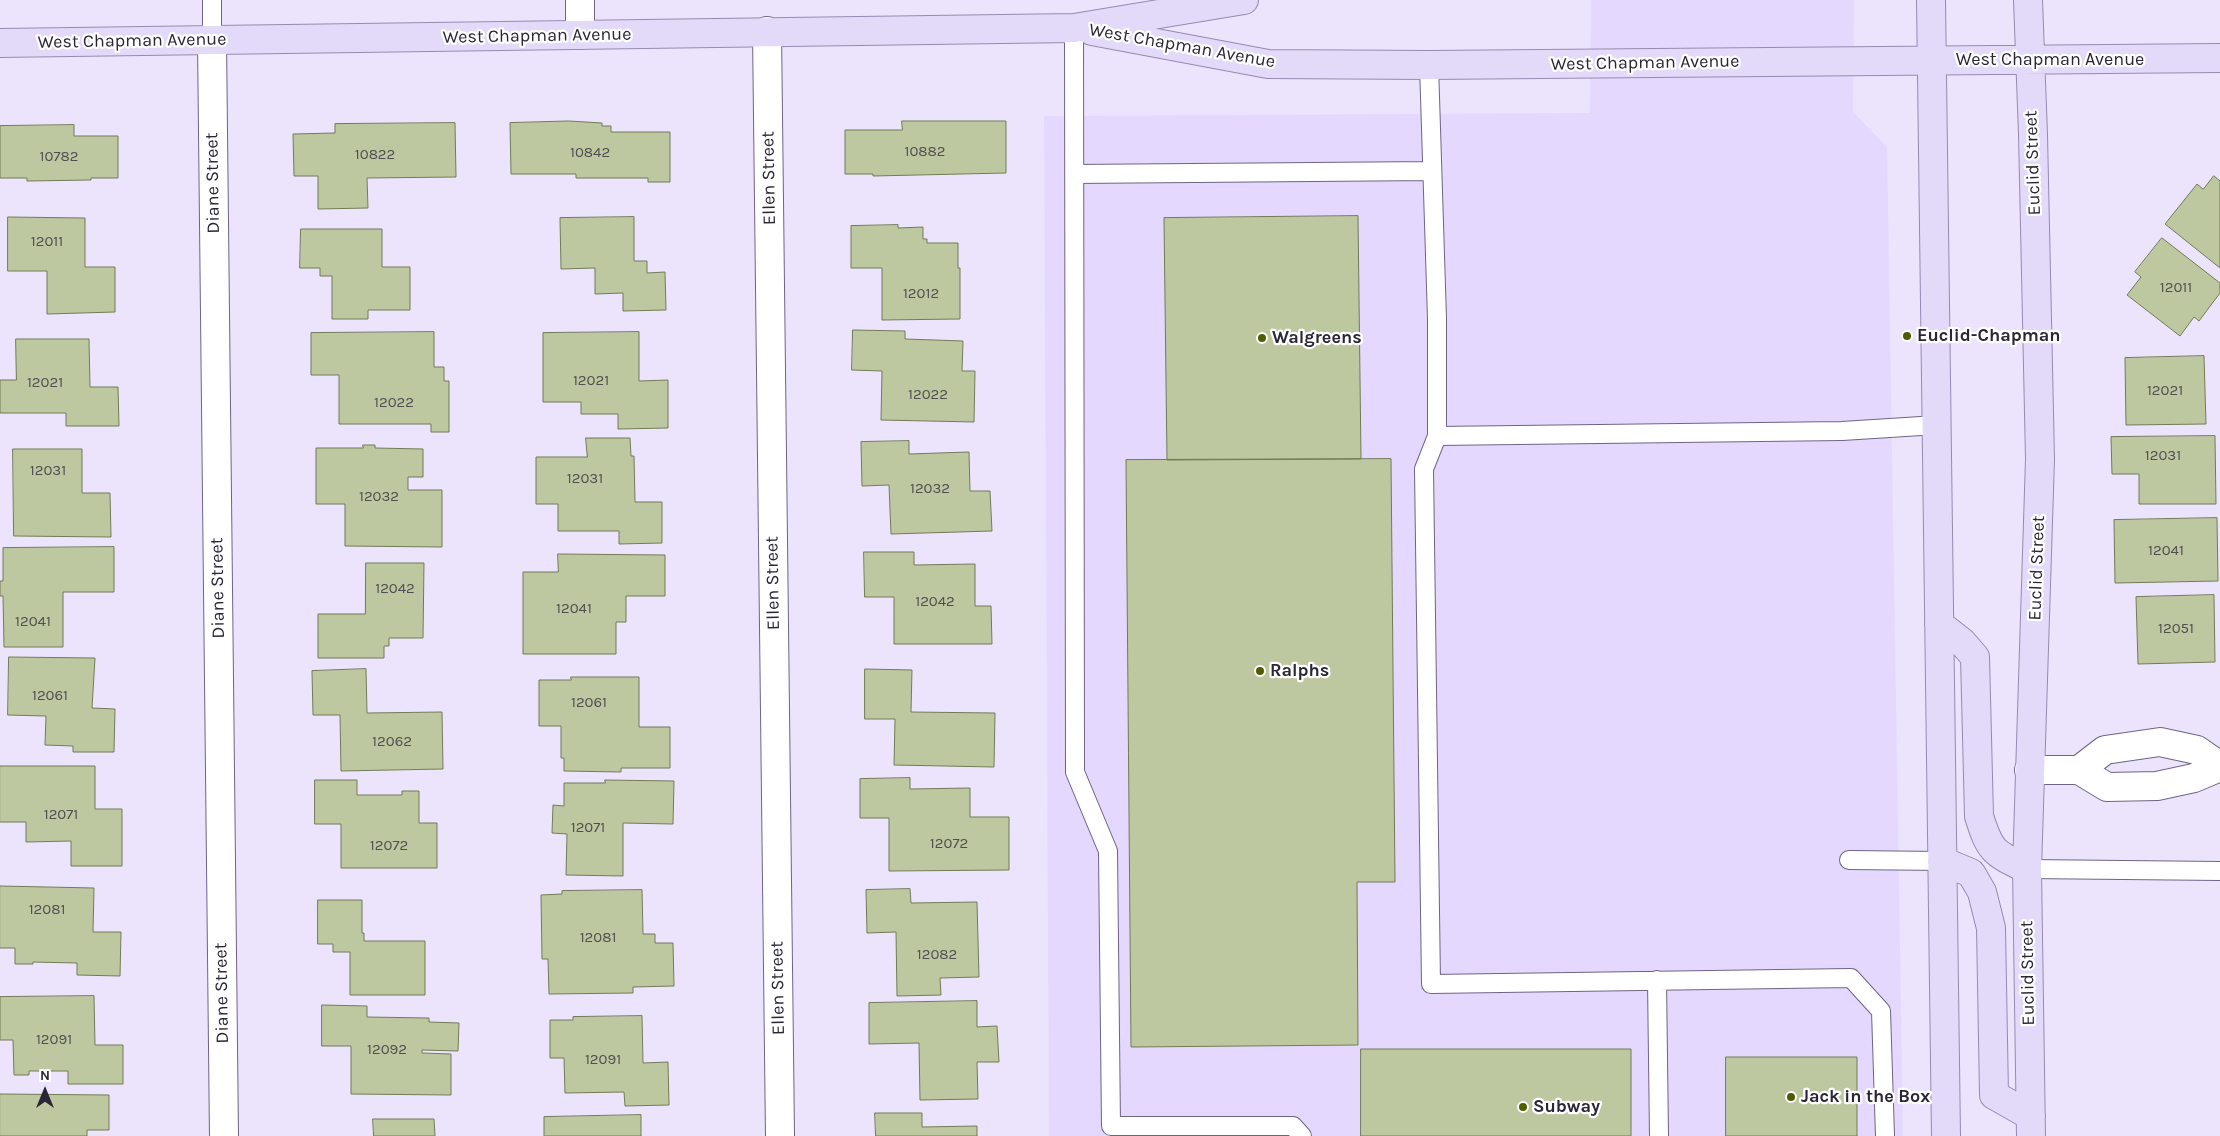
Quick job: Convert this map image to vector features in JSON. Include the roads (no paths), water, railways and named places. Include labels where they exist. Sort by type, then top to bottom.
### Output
[{"type":"main road","name":"West Chapman Avenue","points":[[0,43],[1074,28],[1244,0]]},
{"type":"main road","points":[[1931,0],[1946,1136]]},
{"type":"main road","name":"Euclid Street","points":[[2028,0],[2040,458],[2027,870],[2031,1126]]},
{"type":"main road","name":"West Chapman Avenue","points":[[1074,28],[1268,64],[1429,65],[2220,58]]},
{"type":"main road","points":[[1939,624],[1962,642],[1975,656],[1979,816],[1985,837],[1997,855],[2027,870]]},
{"type":"main road","points":[[1942,861],[1970,873],[1982,892],[1990,928],[1994,1095],[2031,1126]]},
{"type":"street","points":[[580,0],[580,35]]},
{"type":"street","name":"Ellen Street","points":[[767,31],[780,1136]]},
{"type":"street","name":"Diane Street","points":[[212,40],[224,1136]]},
{"type":"street","points":[[2030,770],[2079,770],[2107,787],[2157,786],[2194,778],[2220,766],[2198,750],[2160,742],[2105,750],[2079,770]]},
{"type":"lane","points":[[212,0],[212,40]]},
{"type":"lane","points":[[1074,28],[1075,772],[1108,851],[1112,1126],[1293,1126],[1302,1136]]},
{"type":"lane","points":[[1429,65],[1437,319],[1437,436],[1424,469],[1431,984],[1851,978],[1881,1011],[1885,1136]]},
{"type":"lane","points":[[1074,174],[1431,171]]},
{"type":"lane","points":[[1437,436],[1842,431],[1936,425]]},
{"type":"lane","points":[[1849,860],[1942,861]]},
{"type":"lane","points":[[2027,870],[2220,871]]},
{"type":"lane","points":[[1657,980],[1659,1136]]},
{"type":"place","name":"Euclid-Chapman","points":[[1907,336]]},
{"type":"place","name":"Walgreens","points":[[1262,338]]},
{"type":"place","name":"Ralphs","points":[[1260,671]]},
{"type":"place","name":"Jack in the Box","points":[[1791,1097]]},
{"type":"place","name":"Subway","points":[[1523,1107]]}]
